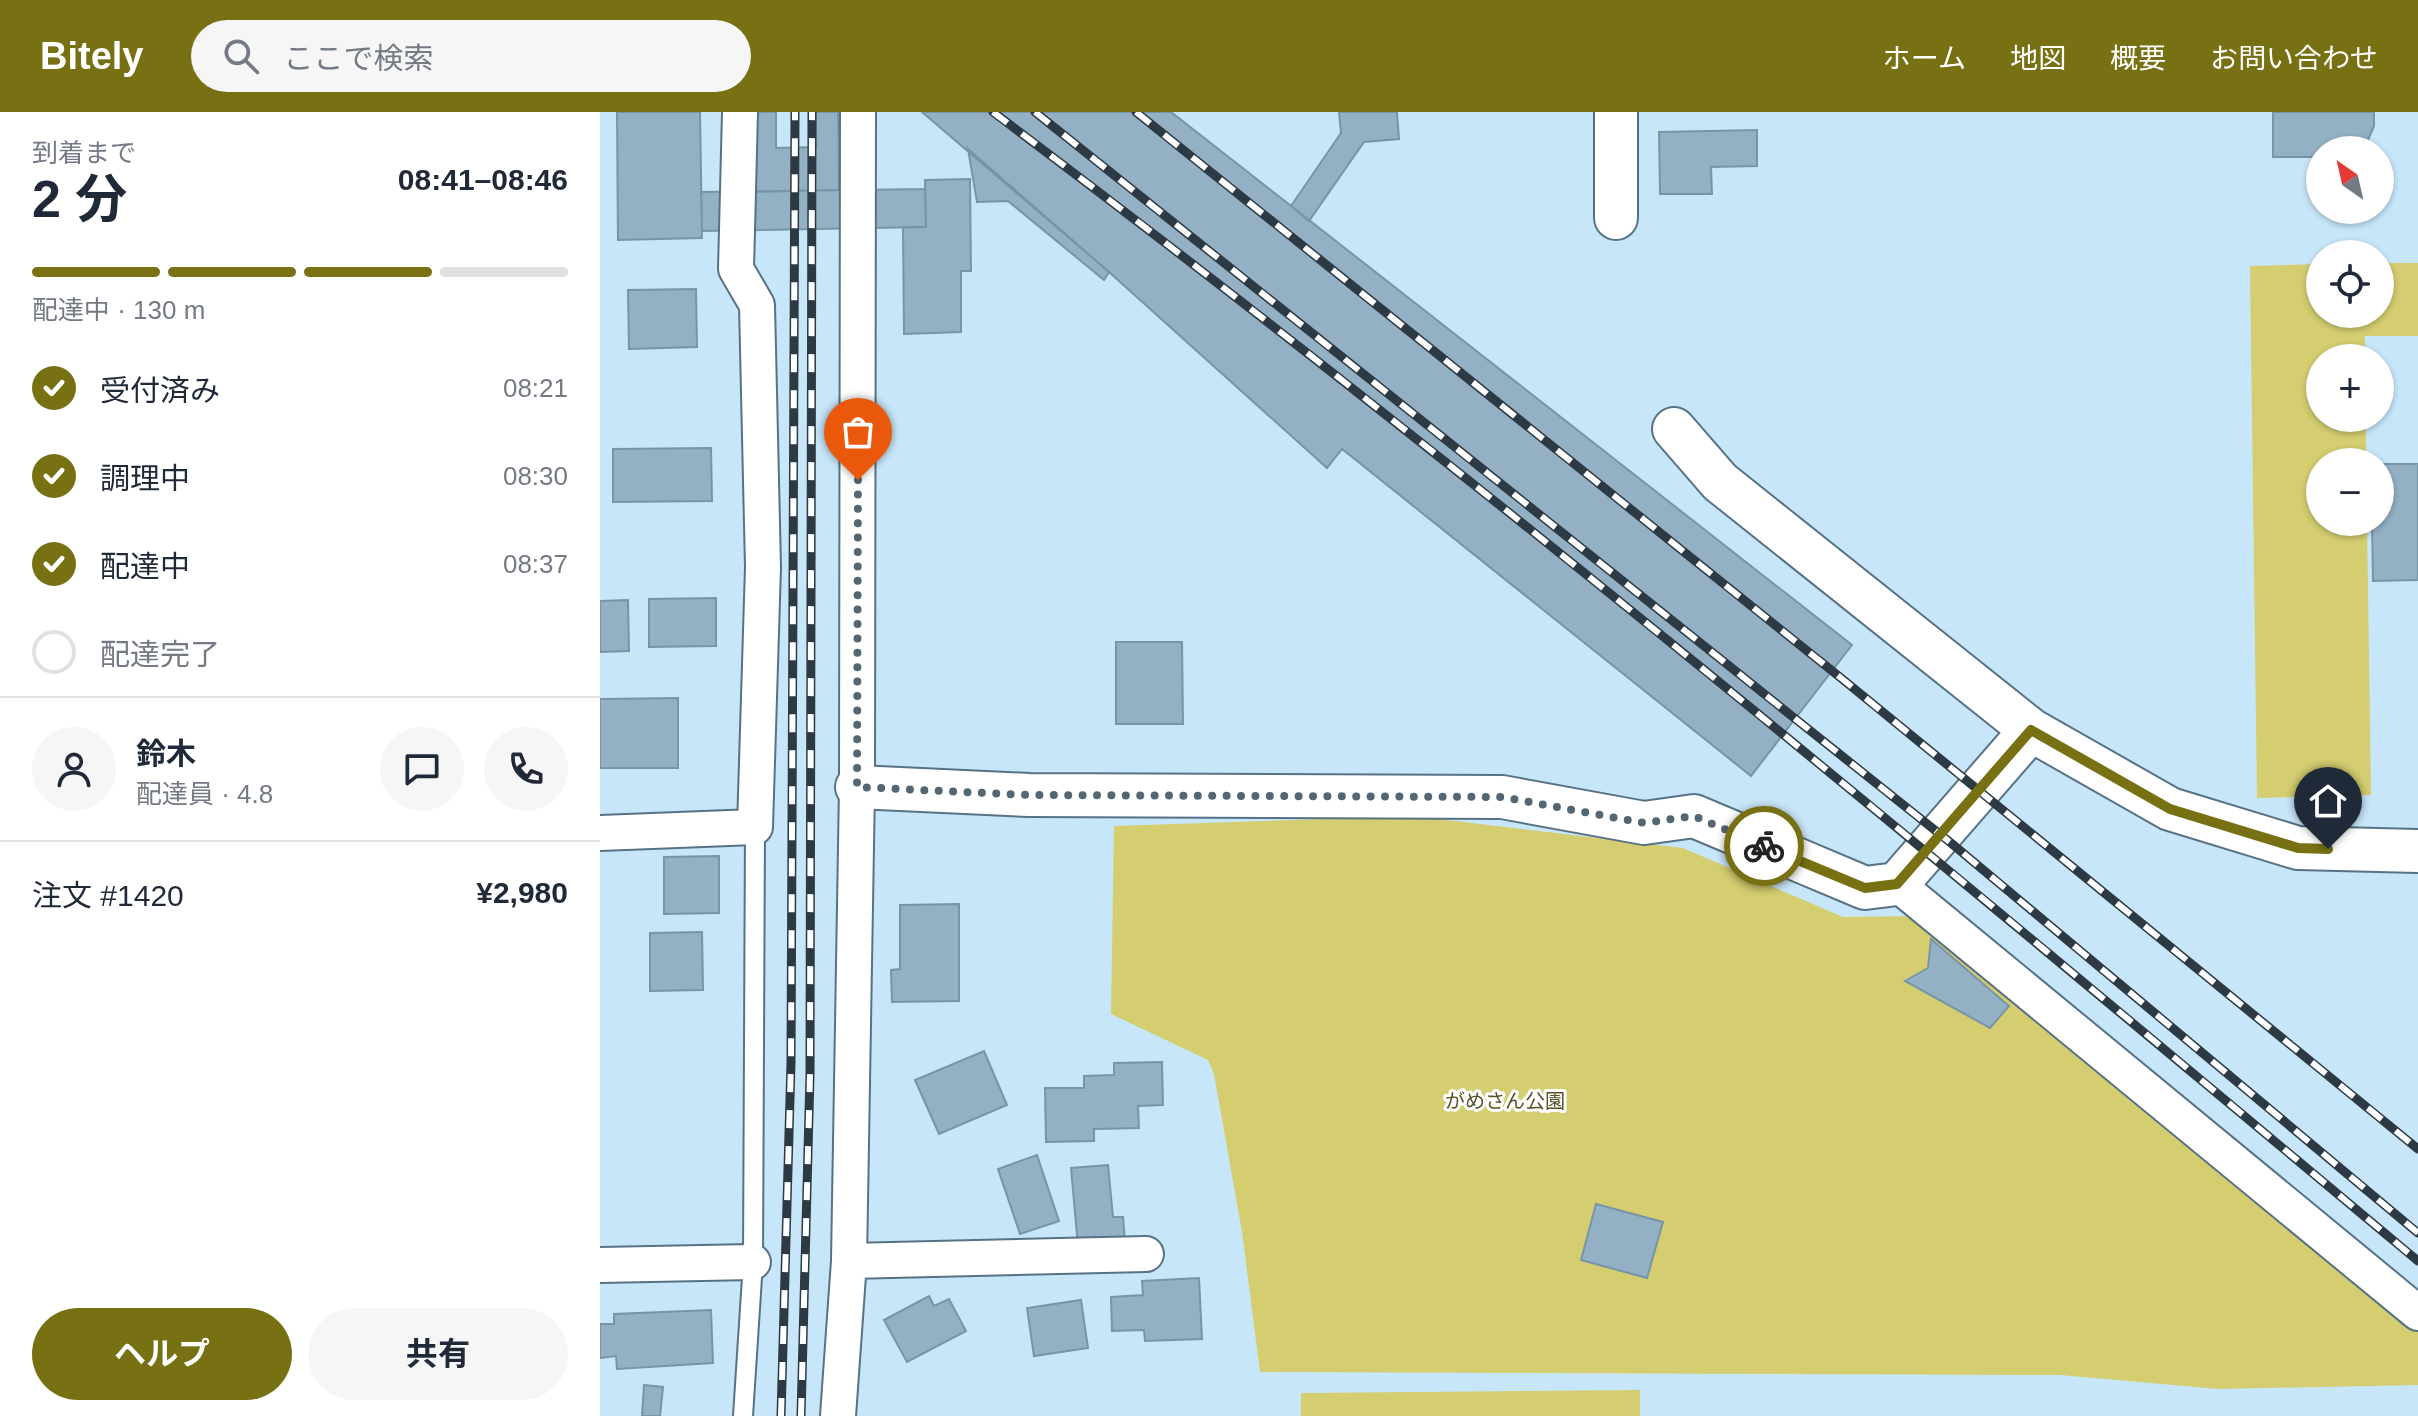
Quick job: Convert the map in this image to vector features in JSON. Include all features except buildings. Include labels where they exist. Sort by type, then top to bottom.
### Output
[{"type":"street","points":[[600,833],[755,827],[762,536],[757,305],[736,269],[740,112]]},
{"type":"street","points":[[838,1416],[849,1261],[857,787],[858,112]]},
{"type":"street","points":[[1616,112],[1616,218]]},
{"type":"street","points":[[1674,429],[1720,482],[2031,730],[2170,809],[2298,848],[2418,851]]},
{"type":"street","points":[[857,787],[1029,795],[1502,797],[1644,823],[1694,816],[1865,888],[1897,884],[2031,730]]},
{"type":"street","points":[[1897,884],[2418,1313]]},
{"type":"street","points":[[849,1261],[1146,1254]]},
{"type":"street","points":[[600,1265],[753,1262]]},
{"type":"lane","points":[[743,1416],[753,1262],[755,827]]},
{"type":"green space","points":[[2394,263],[2418,263],[2418,336],[2365,336],[2365,344],[2306,344],[2306,432],[2366,432],[2366,448],[2306,448],[2306,536],[2367,536],[2371,795],[2257,798],[2250,266],[2306,264],[2306,328],[2394,328]]},
{"type":"green space","name":"がめさん公園","points":[[1413,816],[1683,848],[1843,917],[1916,916],[2418,1323],[2418,1385],[2218,1389],[2060,1375],[1260,1372],[1242,1232],[1214,1074],[1208,1060],[1111,1014],[1114,826]]},
{"type":"green space","points":[[1640,1390],[1640,1416],[1301,1416],[1301,1393]]},
{"type":"railway","points":[[781,1416],[791,1063],[795,112]]},
{"type":"railway","points":[[801,1416],[810,1075],[812,112]]},
{"type":"railway","points":[[993,112],[1175,250],[1535,533],[1890,822],[2418,1261]]},
{"type":"railway","points":[[1035,112],[1951,843],[2418,1233]]},
{"type":"railway","points":[[1136,112],[1841,678],[2418,1149]]},
{"type":"way so far","points":[[858,480],[857,787],[1029,795],[1502,797],[1644,823],[1694,816],[1764,846]]},
{"type":"route","points":[[1764,846],[1865,888],[1897,884],[2031,730],[2170,809],[2298,848],[2328,849]]}]
